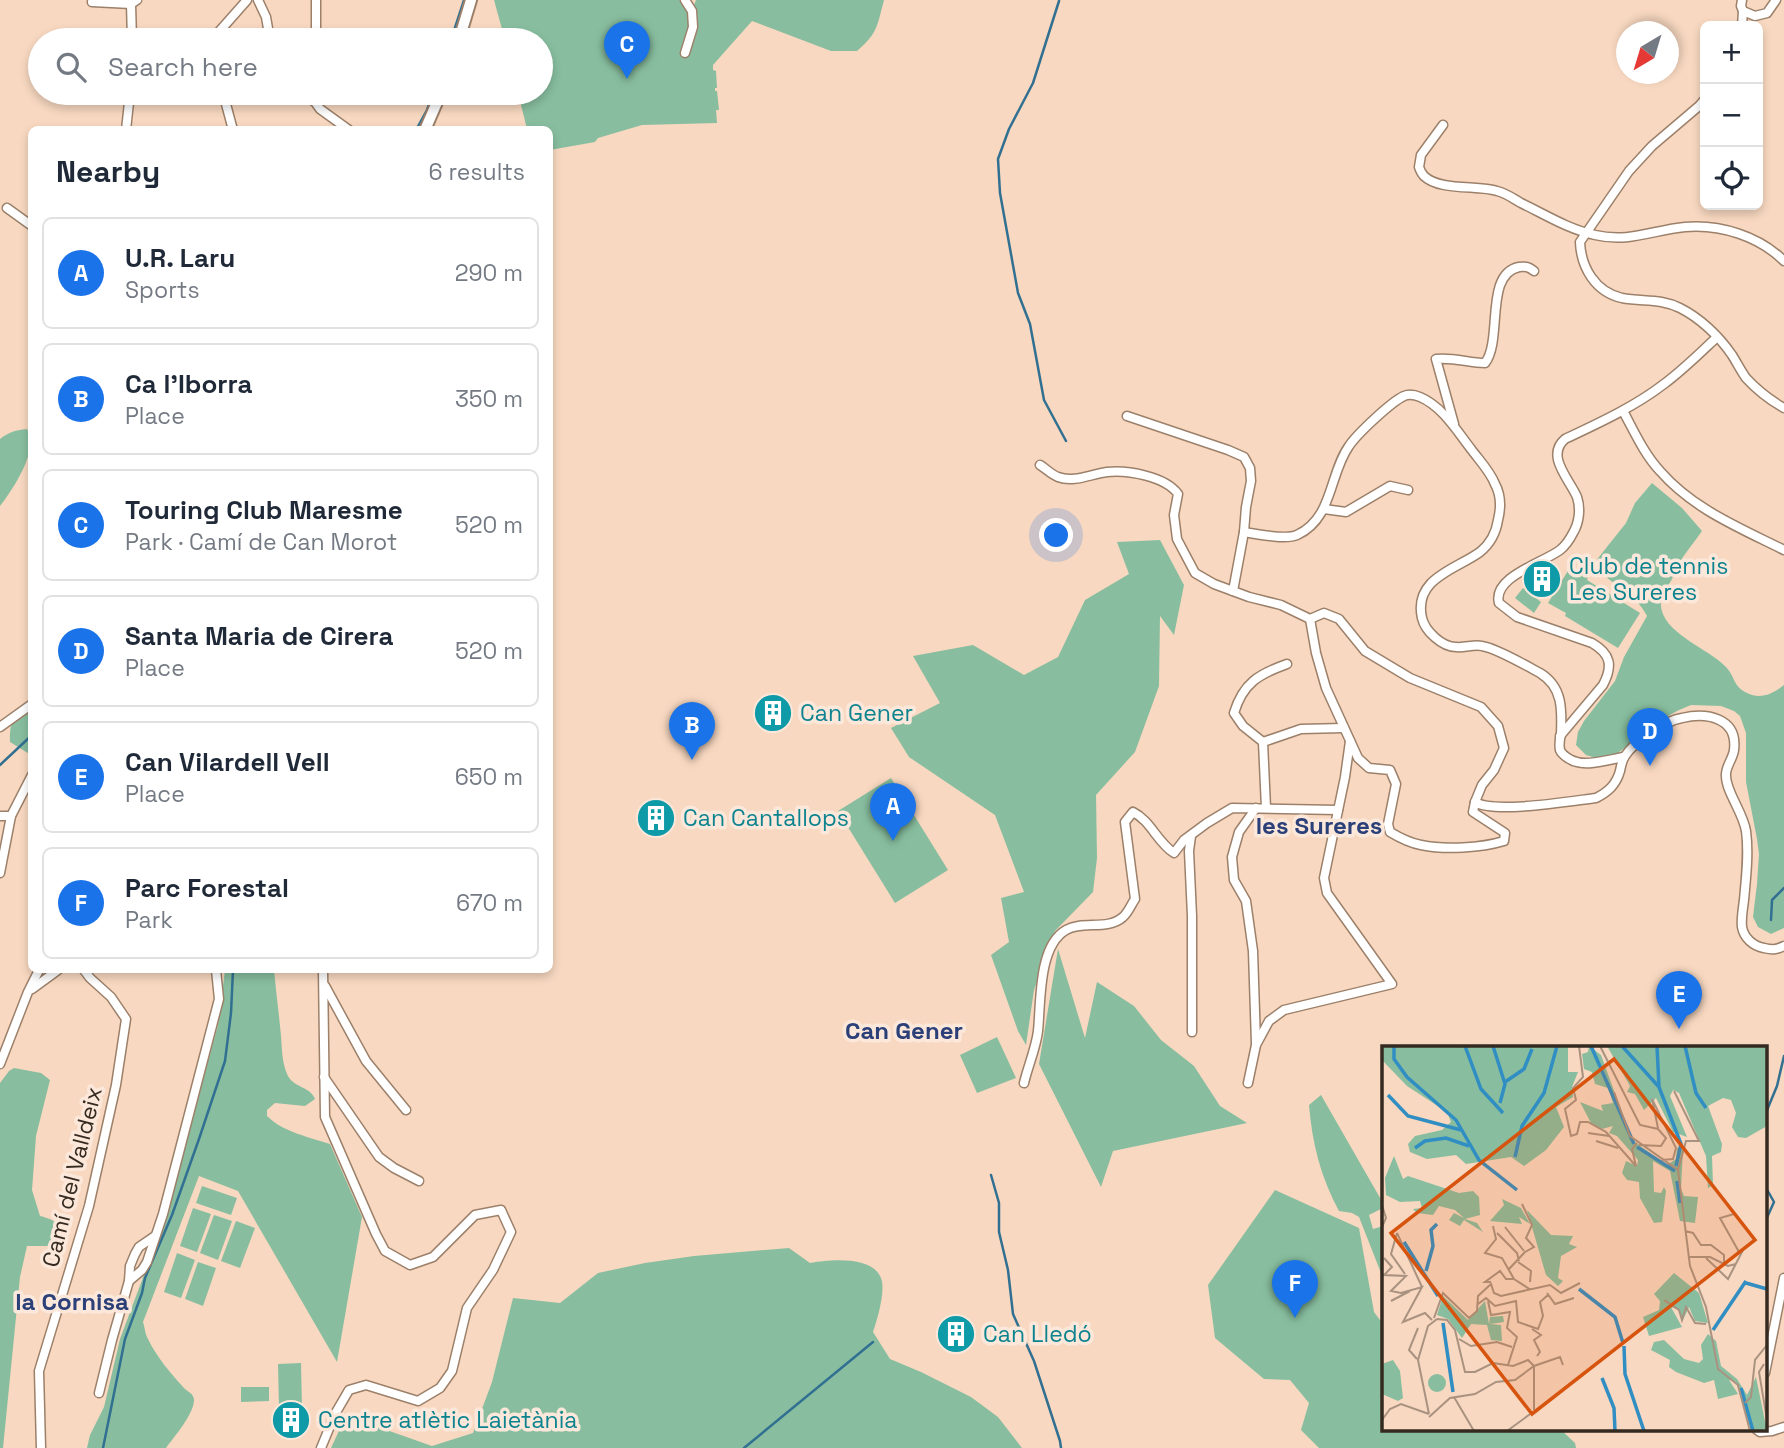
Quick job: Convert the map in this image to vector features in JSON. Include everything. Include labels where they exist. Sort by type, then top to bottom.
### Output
[{"type":"street","points":[[222,28],[247,0]]},
{"type":"street","points":[[258,0],[268,28]]},
{"type":"street","points":[[316,0],[316,28]]},
{"type":"street","points":[[463,28],[471,0]]},
{"type":"street","points":[[685,0],[692,11],[693,27],[685,53]]},
{"type":"street","points":[[1742,0],[1742,21]]},
{"type":"street","points":[[92,2],[134,2],[133,28]]},
{"type":"street","points":[[1757,21],[1774,4],[1784,4]]},
{"type":"street","points":[[1743,11],[1750,15],[1762,15]]},
{"type":"street","points":[[126,126],[129,105]]},
{"type":"street","points":[[226,105],[232,126]]},
{"type":"street","points":[[318,105],[343,126]]},
{"type":"street","points":[[427,126],[436,105]]},
{"type":"street","points":[[1700,105],[1652,146],[1629,171],[1580,242],[1582,261],[1591,277],[1604,290],[1622,298],[1661,301],[1679,307],[1700,321],[1717,337],[1754,386],[1784,408]]},
{"type":"street","points":[[1443,125],[1421,155],[1419,167],[1425,177],[1437,183],[1498,191],[1556,222],[1599,236],[1620,238],[1686,227],[1723,229],[1759,243],[1784,261]]},
{"type":"street","points":[[7,208],[28,223]]},
{"type":"street","points":[[1456,430],[1436,359],[1486,363],[1490,357],[1500,284],[1505,276],[1516,268],[1530,267],[1535,271]]},
{"type":"street","points":[[1560,736],[1603,685],[1609,668],[1606,654],[1592,643],[1517,617],[1499,603],[1498,592],[1505,582],[1559,550],[1576,529],[1578,499],[1559,461],[1557,454],[1560,443],[1623,411],[1666,383],[1717,337]]},
{"type":"street","points":[[1244,532],[1295,536],[1310,525],[1324,509],[1349,444],[1403,397],[1411,395],[1427,401],[1446,417],[1493,480],[1499,495],[1500,512],[1494,535],[1486,547],[1438,576],[1426,590],[1421,606],[1422,621],[1434,636],[1452,647],[1483,646],[1544,675],[1556,688],[1562,703],[1560,749],[1565,756],[1578,763],[1624,757]]},
{"type":"street","points":[[1623,411],[1650,459],[1679,491],[1710,512],[1784,550]]},
{"type":"street","points":[[1127,416],[1244,457],[1250,468],[1251,481],[1233,591]]},
{"type":"street","points":[[1040,465],[1058,477],[1088,477],[1104,472],[1139,474],[1173,488],[1178,494],[1174,515],[1177,538],[1195,573],[1214,584],[1281,605],[1310,619],[1324,613],[1339,619],[1365,650],[1410,678],[1481,707],[1498,726],[1504,748],[1494,770],[1482,785],[1473,812],[1505,833],[1504,841],[1493,845],[1448,848],[1421,845],[1390,832],[1388,824],[1396,784],[1390,770],[1369,768],[1358,758],[1326,688],[1310,619]]},
{"type":"street","points":[[1324,509],[1346,512],[1390,486],[1408,490]]},
{"type":"street","points":[[1266,808],[1263,743],[1243,726],[1234,713],[1238,698],[1253,679],[1287,664]]},
{"type":"street","points":[[0,727],[28,707]]},
{"type":"street","points":[[1475,802],[1506,807],[1596,798],[1609,791],[1618,777],[1624,757],[1656,727],[1680,718],[1712,717],[1725,722],[1734,736],[1734,752],[1726,776],[1747,835],[1742,926],[1746,938],[1758,947],[1776,950],[1784,946]]},
{"type":"street","points":[[1263,743],[1301,729],[1344,728]]},
{"type":"street","points":[[1256,1045],[1269,1021],[1284,1010],[1392,984],[1327,893],[1324,878],[1350,741]]},
{"type":"street","points":[[0,873],[11,816],[28,783]]},
{"type":"street","points":[[1024,1083],[1038,1033],[1041,987],[1047,957],[1055,938],[1067,929],[1080,925],[1091,926],[1122,918],[1135,899],[1125,822],[1133,812],[1141,816],[1166,848],[1174,853],[1184,840],[1233,808],[1338,810]]},
{"type":"street","points":[[1248,1083],[1256,1045],[1253,951],[1245,901],[1234,880],[1232,857],[1238,832],[1256,808]]},
{"type":"street","points":[[0,816],[11,816]]},
{"type":"street","points":[[1191,836],[1192,1032]]},
{"type":"street","points":[[0,1064],[38,973]]},
{"type":"street","points":[[28,992],[54,973]]},
{"type":"street","name":"Camí del Valldeix","points":[[41,1448],[39,1371],[89,1206],[116,1085],[126,1018],[111,997],[86,973]]},
{"type":"street","points":[[129,1281],[147,1262],[163,1214],[219,999],[216,973]]},
{"type":"street","points":[[321,1448],[335,1414],[349,1390],[366,1385],[418,1401],[440,1388],[452,1371],[467,1308],[494,1270],[511,1232],[501,1210],[475,1214],[433,1257],[410,1265],[385,1251],[325,1117],[323,973]]},
{"type":"street","points":[[324,984],[366,1061],[406,1110]]},
{"type":"street","points":[[324,1077],[379,1157],[419,1181]]},
{"type":"street","points":[[99,1393],[111,1340],[129,1281],[130,1266],[139,1247],[155,1236]]},
{"type":"street","points":[[1766,1368],[1784,1278]]},
{"type":"street","points":[[1757,1430],[1772,1431],[1784,1427]]},
{"type":"green space","points":[[494,0],[683,0],[692,10],[696,0],[884,0],[876,28],[857,51],[831,51],[752,21],[713,65],[713,70],[716,71],[715,91],[719,110],[716,110],[717,123],[642,125],[598,138],[595,142],[553,149],[553,126],[526,126],[521,105],[553,105],[553,28],[502,28]]},
{"type":"green space","points":[[27,429],[28,458],[0,506],[0,439]]},
{"type":"green space","points":[[1652,483],[1682,508],[1702,531],[1683,557],[1662,595],[1662,611],[1667,621],[1675,630],[1726,667],[1745,692],[1755,696],[1765,695],[1784,685],[1784,928],[1771,934],[1758,927],[1753,917],[1759,854],[1746,782],[1746,733],[1740,716],[1721,706],[1691,705],[1653,724],[1612,757],[1599,759],[1586,755],[1576,745],[1578,732],[1584,721],[1615,681],[1624,657],[1647,616],[1630,595],[1595,566],[1595,562],[1626,523],[1635,503]]},
{"type":"green space","points":[[1160,540],[1184,585],[1174,635],[1160,616],[1159,686],[1135,752],[1096,795],[1097,858],[1093,892],[1055,931],[1034,990],[1026,1045],[1018,1031],[991,955],[1009,942],[1001,898],[1024,892],[995,815],[909,757],[891,728],[940,703],[913,656],[973,645],[1024,675],[1058,657],[1085,600],[1129,574],[1117,542]]},
{"type":"green space","points":[[1571,566],[1588,577],[1587,580],[1640,613],[1618,648],[1548,603]]},
{"type":"green space","points":[[1523,588],[1541,602],[1534,613],[1515,598]]},
{"type":"green space","points":[[28,703],[28,753],[10,742],[14,718]]},
{"type":"green space","points":[[891,778],[948,870],[895,903],[838,811]]},
{"type":"green space","points":[[1058,949],[1085,1038],[1097,982],[1134,1006],[1161,1040],[1194,1066],[1220,1106],[1247,1123],[1113,1151],[1101,1187],[1039,1064]]},
{"type":"green space","points":[[225,973],[274,973],[285,1069],[290,1079],[315,1099],[305,1106],[275,1103],[267,1110],[267,1116],[288,1130],[330,1144],[362,1217],[337,1362],[238,1191],[199,1176],[143,1322],[147,1337],[159,1358],[193,1396],[191,1412],[166,1448],[87,1448],[90,1435],[104,1407],[120,1339],[163,1224],[218,1025]]},
{"type":"green space","points":[[997,1037],[1016,1078],[977,1093],[960,1055]]},
{"type":"green space","points":[[14,1068],[41,1073],[50,1080],[36,1136],[32,1190],[40,1216],[60,1226],[65,1239],[56,1246],[27,1246],[20,1277],[3,1448],[0,1448],[0,1083]]},
{"type":"green space","points":[[1321,1095],[1382,1201],[1382,1208],[1369,1215],[1373,1229],[1382,1226],[1382,1275],[1359,1217],[1339,1211],[1333,1199],[1315,1147],[1309,1105]]},
{"type":"green space","points":[[202,1186],[237,1198],[231,1215],[196,1203]]},
{"type":"green space","points":[[1275,1190],[1359,1228],[1374,1312],[1382,1323],[1382,1430],[1561,1430],[1575,1443],[1576,1448],[1319,1448],[1301,1430],[1309,1403],[1290,1380],[1264,1379],[1215,1338],[1208,1285]]},
{"type":"green space","points":[[193,1208],[211,1214],[197,1252],[180,1246]]},
{"type":"green space","points":[[214,1215],[232,1221],[218,1260],[200,1253]]},
{"type":"green space","points":[[236,1221],[255,1228],[240,1268],[221,1261]]},
{"type":"green space","points":[[789,1248],[810,1263],[859,1262],[876,1271],[881,1278],[882,1290],[873,1332],[890,1359],[971,1397],[998,1417],[1022,1448],[331,1448],[344,1420],[352,1414],[381,1428],[432,1446],[473,1433],[492,1382],[513,1298],[560,1303],[598,1273],[694,1256]]},
{"type":"green space","points":[[177,1253],[195,1260],[181,1298],[164,1292]]},
{"type":"green space","points":[[198,1262],[216,1268],[203,1306],[185,1299]]},
{"type":"green space","points":[[301,1363],[302,1408],[279,1409],[278,1364]]},
{"type":"green space","points":[[241,1387],[269,1387],[269,1401],[241,1402]]},
{"type":"waterway","points":[[455,28],[464,0]]},
{"type":"waterway","points":[[1059,1],[1033,83],[1009,129],[998,159],[1000,193],[1018,293],[1030,324],[1044,400],[1066,441]]},
{"type":"waterway","points":[[418,126],[429,105]]},
{"type":"waterway","points":[[0,765],[28,739]]},
{"type":"waterway","points":[[1771,920],[1772,900],[1784,888]]},
{"type":"waterway","points":[[103,1448],[125,1339],[145,1278],[172,1215],[225,1061],[233,973]]},
{"type":"waterway","points":[[1766,1113],[1777,1086],[1784,1056]]},
{"type":"waterway","points":[[991,1175],[999,1203],[999,1232],[1008,1270],[1013,1314],[1034,1361],[1061,1448]]},
{"type":"waterway","points":[[1766,1188],[1774,1202],[1766,1220]]},
{"type":"waterway","points":[[744,1448],[873,1342]]},
{"type":"place","name":"Touring Club Maresme","points":[[627,79]]},
{"type":"place","name":"Club de tennis Les Sureres","points":[[1542,579]]},
{"type":"place","name":"Can Gener","points":[[773,713]]},
{"type":"place","name":"Ca l'Iborra","points":[[692,760]]},
{"type":"place","name":"Santa Maria de Cirera","points":[[1650,766]]},
{"type":"place","name":"Can Cantallops","points":[[656,818]]},
{"type":"place","name":"U.R. Laru","points":[[893,841]]},
{"type":"place","name":"Can Vilardell Vell","points":[[1679,1029]]},
{"type":"place","name":"Parc Forestal","points":[[1295,1318]]},
{"type":"place","name":"Can Lledó","points":[[956,1334]]},
{"type":"place","name":"Centre atlètic Laietània","points":[[291,1420]]},
{"type":"district","name":"les Sureres","points":[[1319,826]]},
{"type":"district","name":"Can Gener","points":[[904,1031]]},
{"type":"district","name":"la Cornisa","points":[[72,1302]]}]
